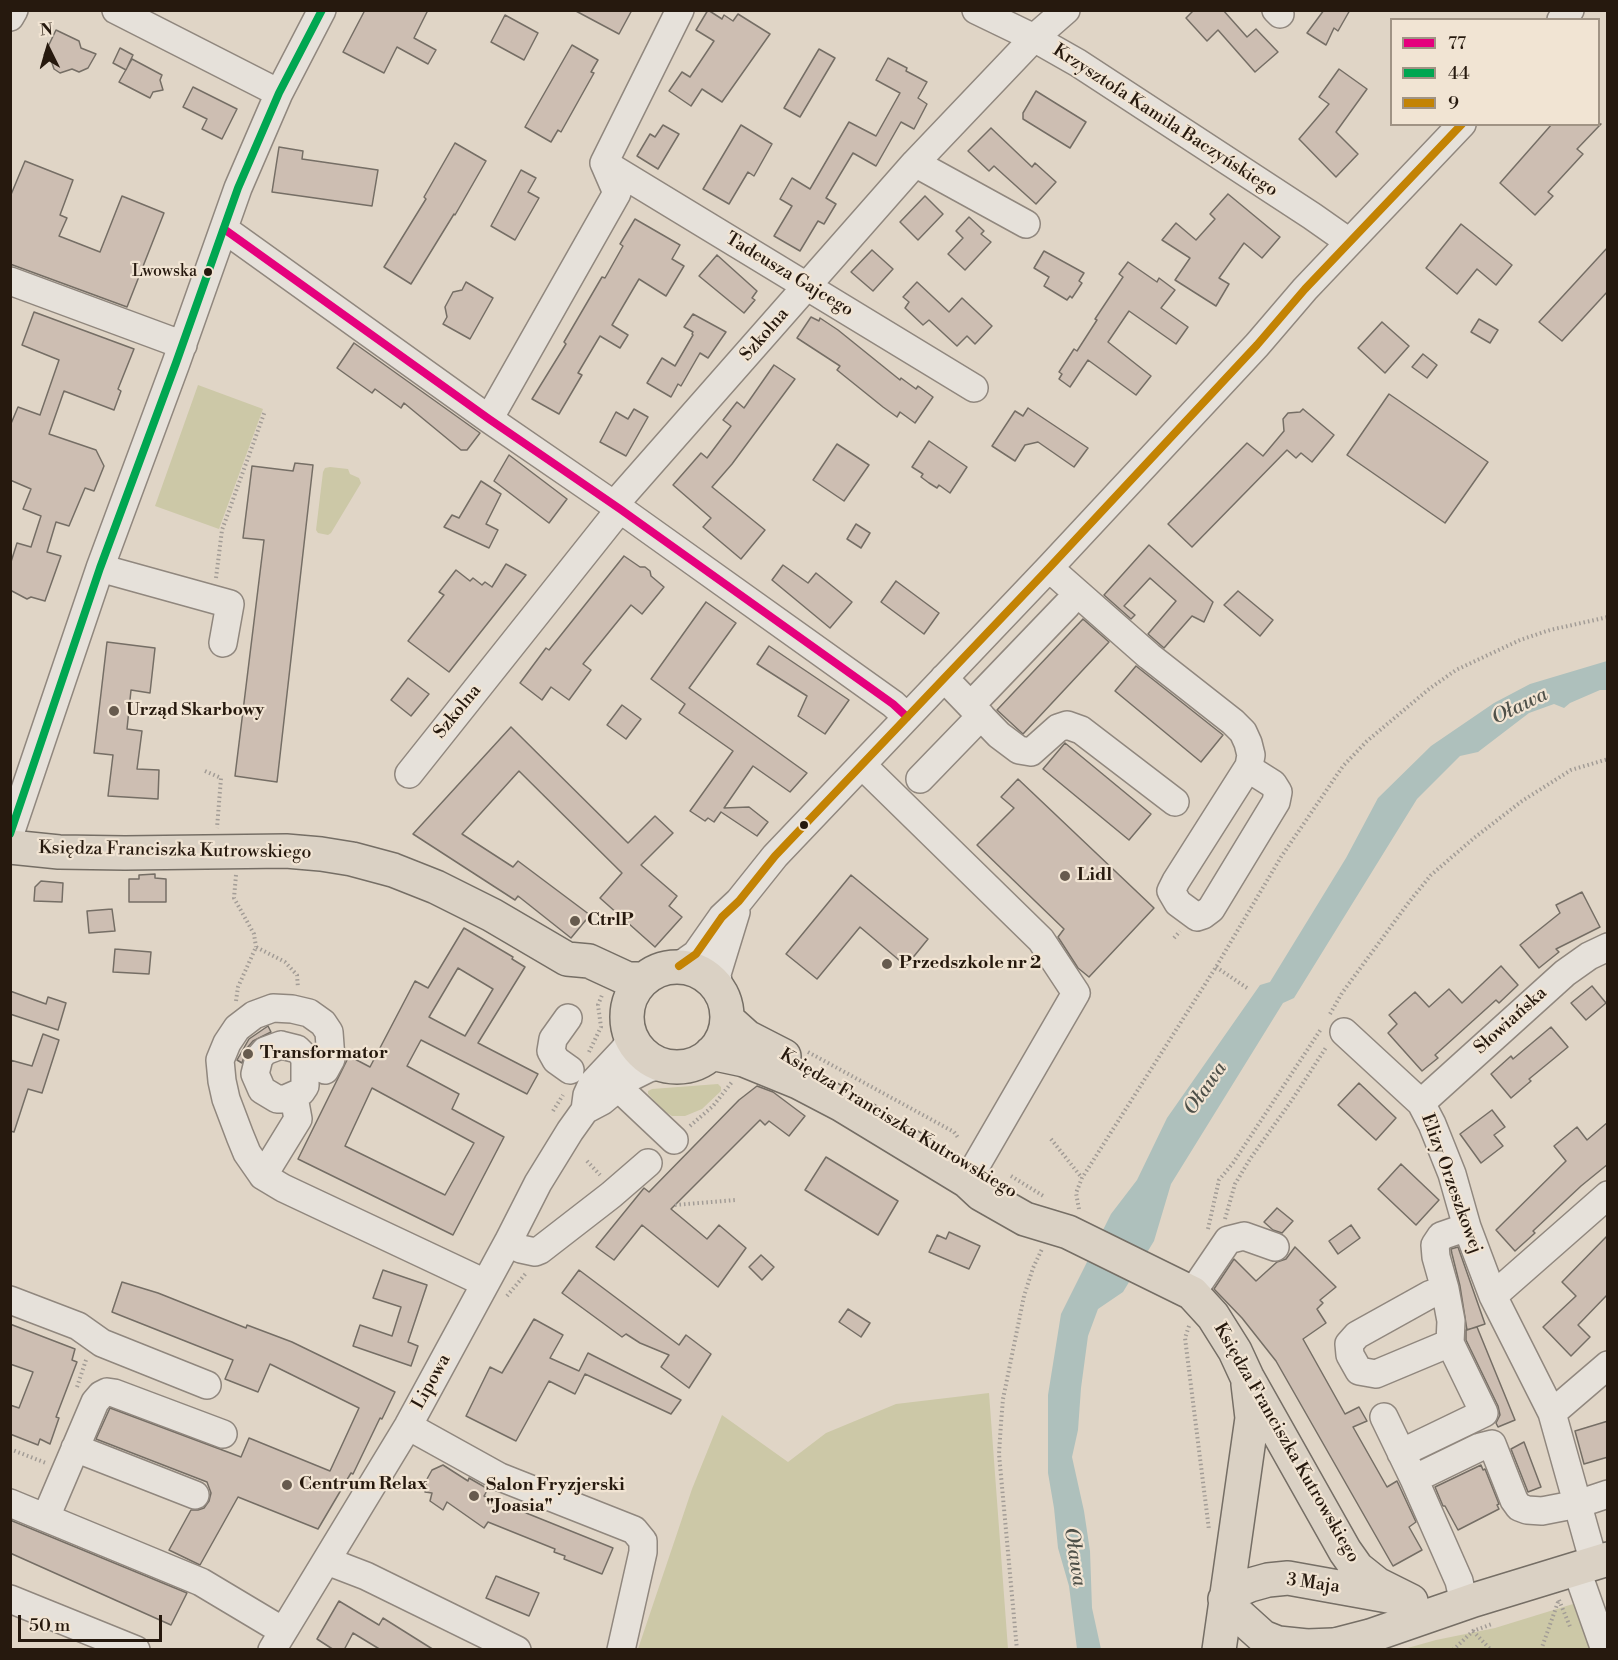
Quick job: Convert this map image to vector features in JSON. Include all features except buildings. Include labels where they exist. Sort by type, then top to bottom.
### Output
[{"type":"main road","name":"Księdza Franciszka Kutrowskiego","points":[[10,847],[59,852],[114,853],[286,851],[352,859],[393,870],[436,887],[492,915],[567,959],[589,961],[628,979],[644,979]]},
{"type":"main road","name":"Księdza Franciszka Kutrowskiego","points":[[567,959],[577,975],[611,997],[628,1024]]},
{"type":"main road","points":[[679,966],[702,973],[723,1004],[724,1032],[711,1053],[689,1065],[664,1065],[643,1054],[635,1045],[628,1024],[630,999],[644,979],[658,970],[679,966]]},
{"type":"main road","name":"Księdza Franciszka Kutrowskiego","points":[[723,1004],[747,1037],[796,1061],[970,1174]]},
{"type":"main road","name":"Księdza Franciszka Kutrowskiego","points":[[711,1053],[744,1060],[798,1082],[970,1174],[1034,1204],[1064,1229],[1188,1299],[1213,1316],[1235,1351],[1247,1377],[1345,1551],[1357,1568],[1377,1584],[1411,1601]]},
{"type":"main road","points":[[1219,1650],[1252,1418],[1247,1377]]},
{"type":"main road","name":"3 Maja","points":[[1460,1605],[1411,1601],[1288,1578],[1268,1580],[1250,1586],[1236,1591],[1226,1599],[1232,1609],[1263,1637],[1278,1643],[1324,1647],[1370,1636],[1593,1563]]},
{"type":"street","points":[[10,17],[14,10]]},
{"type":"street","points":[[116,10],[279,93]]},
{"type":"street","points":[[10,834],[100,568],[183,345],[238,188],[279,93],[322,10]]},
{"type":"street","points":[[489,419],[617,194],[604,163],[680,10]]},
{"type":"street","name":"Krzysztofa Kamila Baczyńskiego","points":[[975,10],[1034,38],[1097,76],[1349,242]]},
{"type":"street","name":"Szkolna","points":[[409,774],[617,507],[915,163],[1034,38],[1066,10]]},
{"type":"street","points":[[679,966],[696,954],[722,918],[739,902],[775,856],[1049,568],[1257,345],[1305,289],[1460,126]]},
{"type":"street","name":"Tadeusza Gajcego","points":[[604,163],[974,388]]},
{"type":"street","points":[[915,163],[1026,224]]},
{"type":"street","points":[[224,230],[489,419],[617,507],[893,704],[907,717]]},
{"type":"street","points":[[10,281],[183,345]]},
{"type":"street","points":[[100,568],[230,604],[223,643]]},
{"type":"street","points":[[1049,568],[1149,656],[1243,732],[1251,755],[1249,765],[1171,891],[1179,903],[1197,917],[1211,909],[1276,802],[1278,792],[1274,784],[1254,772],[1249,765]]},
{"type":"street","points":[[920,778],[1066,605]]},
{"type":"street","points":[[944,678],[999,735],[1024,752],[1031,752],[1058,728],[1067,725],[1081,730],[1175,802]]},
{"type":"street","points":[[862,765],[1041,940],[1076,993],[970,1174]]},
{"type":"street","points":[[723,1004],[717,974],[739,902]]},
{"type":"street","name":"Słowiańska","points":[[1421,1103],[1565,973],[1589,956],[1608,947]]},
{"type":"street","points":[[325,1070],[331,1059],[329,1032],[323,1023],[309,1013],[273,1008],[254,1015],[237,1028],[227,1043],[220,1060],[226,1099],[240,1136],[262,1176],[495,1291]]},
{"type":"street","points":[[568,1018],[554,1039],[551,1051],[556,1060],[586,1065]]},
{"type":"street","name":"Lipowa","points":[[585,1110],[586,1095],[592,1084],[628,1044],[628,1024]]},
{"type":"street","name":"Elizy Orzeszkowej","points":[[1331,1030],[1421,1103],[1432,1124],[1452,1174],[1467,1227],[1492,1296],[1552,1413],[1593,1563],[1605,1650]]},
{"type":"street","name":"Lipowa","points":[[278,1640],[408,1426],[495,1291],[508,1242],[538,1183],[564,1140],[585,1110],[602,1101],[636,1073],[664,1065]]},
{"type":"street","points":[[622,1092],[674,1140]]},
{"type":"street","points":[[262,1176],[298,1119],[294,1097]]},
{"type":"street","points":[[508,1242],[521,1249],[536,1252],[540,1250],[611,1195],[648,1162]]},
{"type":"street","points":[[1492,1296],[1608,1195]]},
{"type":"street","points":[[1467,1227],[1442,1236],[1436,1245],[1451,1321],[1450,1343],[1492,1431],[1492,1444],[1514,1500],[1527,1510],[1542,1511],[1578,1504],[1608,1494]]},
{"type":"street","points":[[1188,1299],[1228,1240],[1244,1236],[1275,1247]]},
{"type":"street","points":[[10,1288],[181,1355]]},
{"type":"street","points":[[1445,1289],[1429,1294],[1357,1335],[1349,1344],[1350,1355],[1359,1371],[1376,1374],[1450,1343]]},
{"type":"street","points":[[10,1300],[78,1326],[102,1343],[207,1385]]},
{"type":"street","points":[[1552,1413],[1608,1365]]},
{"type":"street","points":[[46,1517],[64,1451],[95,1402],[107,1392],[146,1404],[223,1434]]},
{"type":"street","points":[[1401,1454],[1484,1413]]},
{"type":"street","points":[[1384,1417],[1459,1581],[1460,1605]]},
{"type":"street","points":[[408,1426],[500,1477],[634,1530],[643,1541],[643,1552],[621,1650]]},
{"type":"street","points":[[1414,1479],[1480,1447],[1492,1444]]},
{"type":"street","points":[[64,1451],[195,1495]]},
{"type":"street","points":[[10,1503],[201,1582],[278,1640]]},
{"type":"street","points":[[327,1561],[366,1576],[517,1650]]},
{"type":"street","points":[[10,1599],[136,1650]]},
{"type":"path","points":[[213,600],[222,530],[265,411]]},
{"type":"path","points":[[1017,1650],[999,1454],[1008,1368],[1024,1296],[1033,1268],[1064,1229],[1082,1178],[1216,967],[1281,857],[1322,794],[1366,741],[1429,688],[1456,670],[1520,639],[1608,617]]},
{"type":"path","points":[[1218,1254],[1226,1211],[1235,1184],[1331,1030],[1349,984],[1408,902],[1431,876],[1474,838],[1522,801],[1570,770],[1608,759]]},
{"type":"path","points":[[205,771],[221,778],[217,830]]},
{"type":"path","points":[[236,872],[234,898],[254,934],[256,947],[238,987],[235,1013],[237,1028]]},
{"type":"path","points":[[256,947],[285,962],[297,975],[298,1003],[292,1009]]},
{"type":"path","points":[[1216,967],[1247,988]]},
{"type":"path","points":[[1218,1254],[1207,1241],[1208,1225],[1220,1180],[1331,1030]]},
{"type":"path","points":[[803,1050],[954,1132],[958,1138]]},
{"type":"path","points":[[674,1140],[713,1106],[736,1077]]},
{"type":"path","points":[[1051,1139],[1082,1178]]},
{"type":"path","points":[[675,1205],[735,1200]]},
{"type":"path","points":[[495,1291],[527,1274],[536,1252]]},
{"type":"path","points":[[1188,1299],[1185,1338],[1210,1538]]},
{"type":"path","points":[[77,1388],[86,1363],[86,1352]]},
{"type":"path","points":[[10,1449],[49,1464],[64,1451]]},
{"type":"path","points":[[1541,1650],[1559,1598],[1573,1634]]},
{"type":"path","points":[[1453,1650],[1473,1630],[1491,1650]]},
{"type":"shaded area","points":[[198,385],[263,409],[219,529],[155,506]]},
{"type":"shaded area","points":[[325,468],[348,469],[350,474],[359,478],[361,483],[328,535],[318,533],[316,530],[323,472]]},
{"type":"shaded area","points":[[718,1084],[721,1091],[702,1109],[685,1116],[672,1116],[648,1094],[648,1091],[652,1089]]},
{"type":"shaded area","points":[[989,1393],[1008,1649],[638,1649],[692,1489],[722,1415],[788,1462],[826,1433],[896,1404]]},
{"type":"shaded area","points":[[1573,1604],[1590,1649],[1404,1649],[1495,1628]]},
{"type":"water","name":"Oława","points":[[1607,661],[1607,690],[1600,690],[1564,708],[1554,704],[1529,713],[1478,752],[1460,756],[1417,799],[1294,998],[1283,1003],[1171,1184],[1154,1241],[1123,1292],[1098,1309],[1088,1336],[1078,1430],[1072,1457],[1084,1511],[1090,1551],[1092,1608],[1101,1649],[1077,1649],[1069,1586],[1058,1548],[1048,1473],[1048,1395],[1061,1314],[1111,1214],[1137,1180],[1167,1118],[1260,985],[1270,982],[1346,858],[1378,798],[1431,746],[1494,703],[1530,684]]},
{"type":"transit line","name":"44","points":[[10,834],[100,568],[238,188],[279,93],[322,10]]},
{"type":"transit line","name":"9","points":[[679,966],[696,954],[722,917],[739,901],[775,856],[1049,568],[1257,345],[1305,289],[1460,126]]},
{"type":"transit line","name":"77","points":[[224,229],[893,704],[907,717]]},
{"type":"place","name":"Lwowska","points":[[208,272]]},
{"type":"place","name":"Urząd Skarbowy","points":[[114,711]]},
{"type":"place","name":"Lidl","points":[[1065,876]]},
{"type":"place","name":"CtrlP","points":[[575,921]]},
{"type":"place","name":"Przedszkole nr 2","points":[[887,964]]},
{"type":"place","name":"Transformator","points":[[248,1054]]},
{"type":"place","name":"Centrum Relax","points":[[287,1485]]},
{"type":"place","name":"Salon Fryzjerski \"Joasia\"","points":[[474,1496]]}]
